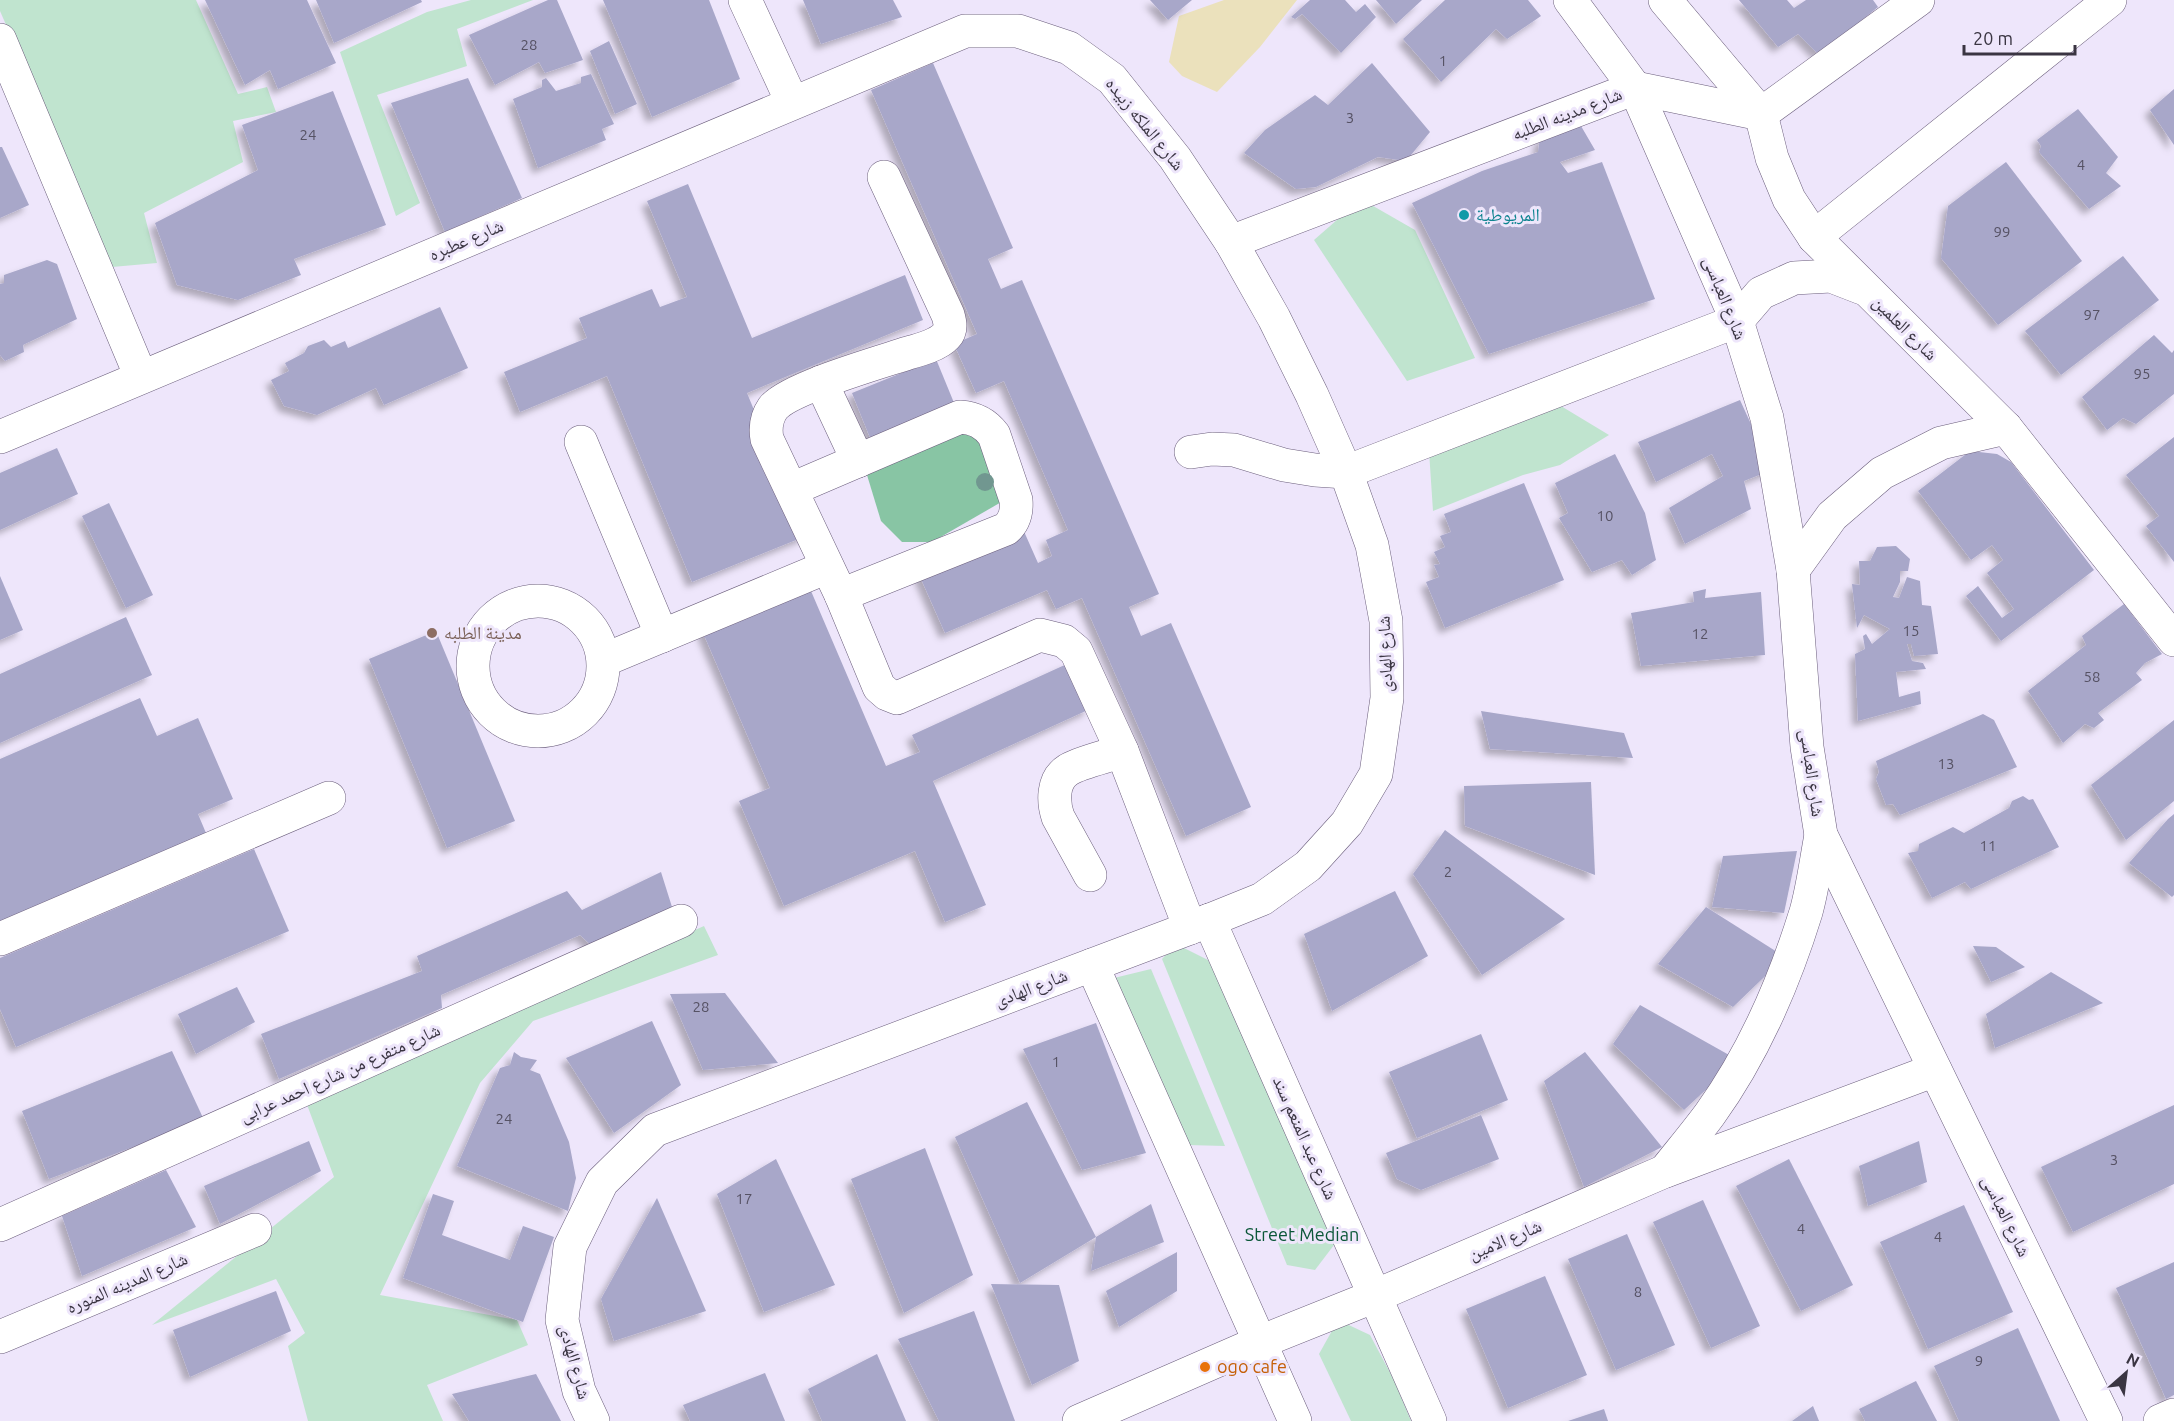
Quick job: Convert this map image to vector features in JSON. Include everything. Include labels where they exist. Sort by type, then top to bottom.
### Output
[{"type":"street","points":[[745,0],[792,102]]},
{"type":"street","name":"شارع العباسى","points":[[1570,0],[1635,88],[1737,321],[1767,418],[1792,570],[1807,747],[1821,835],[2106,1421]]},
{"type":"street","name":"شارع العلمين","points":[[1665,0],[1761,114],[1772,158],[1789,200],[1814,237],[2006,428],[2174,640]]},
{"type":"street","points":[[1761,114],[1918,0]]},
{"type":"street","points":[[1814,237],[2110,0]]},
{"type":"street","name":"شارع الملكه زبيده","points":[[792,102],[965,31],[1018,31],[1069,48],[1112,79],[1175,158],[1231,242],[1274,318],[1312,395],[1346,472]]},
{"type":"street","points":[[0,40],[141,377]]},
{"type":"street","name":"شارع مدينه الطلبه","points":[[1231,242],[1635,88],[1761,114]]},
{"type":"street","name":"شارع عطبره","points":[[0,437],[792,102]]},
{"type":"street","points":[[834,581],[767,439],[767,418],[774,407],[784,400],[821,382],[939,341],[944,338],[950,327],[948,315],[884,177]]},
{"type":"street","points":[[1191,452],[1212,449],[1234,450],[1284,465],[1346,472],[1737,321],[1761,293],[1794,278],[1831,276],[1866,290]]},
{"type":"street","points":[[821,382],[858,461]]},
{"type":"street","points":[[604,660],[662,636],[1006,529],[1015,518],[1017,508],[994,435],[988,427],[970,418],[960,417],[792,489]]},
{"type":"street","points":[[1792,570],[1832,516],[1882,473],[1941,443],[2006,428]]},
{"type":"street","points":[[581,442],[662,636]]},
{"type":"street","name":"شارع الهادى","points":[[592,1421],[579,1391],[562,1320],[570,1247],[602,1182],[654,1130],[1262,899],[1308,866],[1347,823],[1376,774],[1387,698],[1386,621],[1372,545],[1346,472]]},
{"type":"street","name":"شارع عبد المنعم سند","points":[[834,581],[879,687],[887,694],[897,698],[1040,635],[1064,641],[1076,651],[1199,924],[1375,1296],[1430,1421]]},
{"type":"street","points":[[1090,875],[1054,807],[1057,786],[1068,770],[1122,752]]},
{"type":"street","points":[[0,939],[329,798]]},
{"type":"street","points":[[1663,1173],[1717,1103],[1751,1049],[1778,991],[1806,909],[1821,835]]},
{"type":"street","name":"شارع متفرع من شارع احمد عرابى","points":[[0,1224],[681,921]]},
{"type":"street","points":[[1092,965],[1295,1421]]},
{"type":"street","name":"شارع الامين","points":[[1079,1421],[1260,1342],[1375,1296],[1663,1173],[1935,1070]]},
{"type":"street","name":"شارع المدينه المنوره","points":[[0,1337],[255,1230]]},
{"type":"street","points":[[2160,1421],[2174,1415]]},
{"type":"green space","points":[[0,0],[196,0],[238,94],[267,87],[276,112],[233,121],[243,162],[144,213],[157,263],[112,267],[0,11]]},
{"type":"green space","points":[[471,0],[533,0],[457,29],[467,66],[377,95],[420,203],[396,216],[340,52],[427,12]]},
{"type":"green space","points":[[1361,199],[1415,230],[1475,358],[1407,381],[1314,240]]},
{"type":"green space","points":[[1556,403],[1609,435],[1560,465],[1523,475],[1433,511],[1429,451]]},
{"type":"green space","points":[[975,428],[1010,497],[932,542],[902,542],[881,521],[867,475],[887,458]]},
{"type":"green space","points":[[704,926],[718,955],[533,1021],[480,1083],[380,1295],[517,1320],[528,1345],[427,1385],[443,1421],[308,1421],[288,1346],[305,1333],[276,1279],[152,1325],[334,1177],[306,1102]]},
{"type":"green space","name":"Street Median","points":[[1176,944],[1208,960],[1232,1005],[1334,1245],[1315,1270],[1287,1265],[1162,959]]},
{"type":"green space","points":[[1151,969],[1225,1146],[1187,1145],[1114,978]]},
{"type":"green space","points":[[1338,1320],[1370,1335],[1394,1380],[1411,1421],[1351,1421],[1319,1354]]},
{"type":"sand","points":[[1224,0],[1297,0],[1260,47],[1217,92],[1182,76],[1169,62],[1179,16]]},
{"type":"building","points":[[205,0],[307,0],[336,63],[278,89],[270,70],[245,85]]},
{"type":"building","points":[[316,0],[421,0],[422,2],[334,43]]},
{"type":"building","points":[[548,0],[557,0],[583,60],[545,73],[539,62],[495,85],[469,35]]},
{"type":"building","points":[[603,0],[709,0],[740,79],[652,117]]},
{"type":"building","points":[[803,0],[893,0],[902,17],[821,44]]},
{"type":"building","points":[[1150,0],[1192,0],[1168,20]]},
{"type":"building","points":[[1310,0],[1345,0],[1356,12],[1365,4],[1376,17],[1341,53],[1302,14],[1295,19],[1291,17]]},
{"type":"building","points":[[1376,0],[1422,0],[1396,24]]},
{"type":"building","points":[[1445,0],[1528,0],[1541,16],[1507,39],[1496,29],[1441,82],[1403,39]]},
{"type":"building","points":[[1739,0],[1787,0],[1794,8],[1806,0],[1873,0],[1878,7],[1819,55],[1798,34],[1778,47]]},
{"type":"building","points":[[609,41],[637,104],[615,114],[590,51]]},
{"type":"building","points":[[933,63],[1013,248],[988,259],[1001,289],[1022,280],[1159,594],[1129,607],[1141,636],[1171,623],[1251,807],[1186,836],[1082,598],[1056,609],[1047,590],[945,633],[918,572],[1022,527],[1038,563],[1052,556],[1046,540],[1068,530],[1004,381],[976,393],[954,344],[977,334],[871,90]]},
{"type":"building","points":[[1372,63],[1430,132],[1406,161],[1378,157],[1316,187],[1296,189],[1244,153],[1265,130],[1315,95],[1328,105]]},
{"type":"building","points":[[591,74],[614,124],[602,129],[606,140],[538,168],[513,99],[542,87],[542,80],[546,78],[556,91],[581,83],[581,77]]},
{"type":"building","points":[[468,78],[522,198],[445,232],[391,103]]},
{"type":"building","points":[[2174,89],[2174,145],[2150,110]]},
{"type":"building","points":[[333,91],[386,225],[294,259],[301,275],[238,300],[177,285],[155,223],[258,170],[242,125]]},
{"type":"building","points":[[2078,109],[2118,157],[2106,173],[2121,186],[2089,209],[2039,152],[2041,146],[2037,140]]},
{"type":"building","points":[[1581,126],[1595,150],[1560,162],[1568,173],[1602,162],[1655,299],[1489,354],[1412,203],[1482,171],[1538,152],[1540,138]]},
{"type":"building","points":[[0,147],[29,205],[0,218]]},
{"type":"building","points":[[2006,162],[2082,261],[1998,325],[1941,258],[1948,206]]},
{"type":"building","points":[[688,184],[752,338],[905,275],[923,320],[747,393],[806,536],[692,582],[607,376],[520,412],[504,372],[587,338],[579,318],[652,289],[660,307],[687,297],[647,201]]},
{"type":"building","points":[[2123,256],[2159,300],[2061,375],[2025,331]]},
{"type":"building","points":[[47,260],[57,264],[77,319],[23,345],[24,352],[5,361],[0,355],[0,284],[4,283],[4,275]]},
{"type":"building","points":[[440,307],[468,368],[384,405],[376,388],[317,415],[284,406],[271,380],[289,371],[285,363],[304,353],[308,346],[324,340],[331,347],[345,341],[348,348]]},
{"type":"building","points":[[2154,335],[2172,353],[2174,350],[2174,394],[2136,424],[2123,418],[2107,430],[2082,397]]},
{"type":"building","points":[[936,359],[959,415],[875,450],[852,393]]},
{"type":"building","points":[[1740,400],[1772,470],[1744,481],[1751,509],[1685,544],[1669,508],[1723,476],[1712,454],[1656,482],[1638,442]]},
{"type":"building","points":[[2174,437],[2174,562],[2146,526],[2159,516],[2126,475]]},
{"type":"building","points":[[57,448],[78,494],[0,530],[0,473]]},
{"type":"building","points":[[1970,451],[1997,454],[2011,462],[2094,570],[2001,641],[1966,596],[1978,586],[2002,618],[2014,609],[1987,573],[2003,560],[1992,545],[1971,560],[1918,491]]},
{"type":"building","points":[[1615,454],[1645,513],[1656,560],[1632,575],[1622,560],[1592,572],[1559,518],[1568,513],[1555,483]]},
{"type":"building","points":[[1524,483],[1564,580],[1445,628],[1426,582],[1439,577],[1434,565],[1440,564],[1434,552],[1445,547],[1440,536],[1451,532],[1444,514]]},
{"type":"building","points":[[109,503],[153,595],[126,608],[82,516]]},
{"type":"building","points":[[1896,546],[1910,559],[1908,571],[1900,571],[1900,582],[1893,597],[1899,598],[1907,577],[1920,581],[1922,605],[1931,606],[1938,654],[1914,656],[1911,644],[1907,644],[1912,661],[1923,663],[1926,669],[1896,672],[1899,697],[1920,691],[1921,704],[1858,721],[1855,654],[1865,649],[1863,636],[1866,634],[1872,644],[1890,629],[1864,615],[1857,628],[1852,584],[1860,585],[1859,561],[1870,561],[1877,547]]},
{"type":"building","points":[[0,576],[23,630],[0,640]]},
{"type":"building","points":[[808,584],[886,766],[920,752],[912,735],[1069,663],[1090,709],[933,781],[986,905],[945,922],[915,851],[784,906],[739,801],[770,788],[701,628]]},
{"type":"building","points":[[1706,589],[1705,598],[1761,592],[1765,655],[1641,666],[1631,613],[1694,602],[1693,592]]},
{"type":"building","points":[[2124,604],[2162,654],[2145,663],[2136,673],[2142,680],[2098,713],[2104,720],[2094,728],[2085,724],[2063,743],[2028,691],[2086,645],[2082,636]]},
{"type":"building","points":[[126,617],[152,675],[0,743],[0,674]]},
{"type":"building","points":[[436,631],[515,821],[447,848],[369,659]]},
{"type":"building","points":[[140,698],[157,736],[198,718],[233,799],[198,814],[211,845],[0,936],[0,759]]},
{"type":"building","points":[[1481,711],[1624,733],[1633,758],[1490,749]]},
{"type":"building","points":[[1983,714],[1994,720],[2017,767],[1900,815],[1893,804],[1886,805],[1876,779],[1879,772],[1876,761]]},
{"type":"building","points":[[2174,720],[2174,801],[2126,840],[2091,785]]},
{"type":"building","points":[[1591,782],[1595,875],[1465,826],[1464,786]]},
{"type":"building","points":[[2023,796],[2029,800],[2033,799],[2059,847],[1971,889],[1965,882],[1932,898],[1908,853],[1918,851],[1919,844],[1953,827],[1964,833],[2009,808],[2012,801]]},
{"type":"building","points":[[2174,814],[2174,895],[2172,897],[2129,863]]},
{"type":"building","points":[[1445,830],[1565,919],[1482,975],[1413,874]]},
{"type":"building","points":[[254,849],[289,931],[16,1047],[0,1009],[0,958]]},
{"type":"building","points":[[1797,851],[1784,913],[1712,907],[1723,856]]},
{"type":"building","points":[[661,872],[672,907],[592,946],[580,935],[441,995],[442,1008],[279,1079],[261,1034],[422,971],[417,956],[567,891],[582,910]]},
{"type":"building","points":[[1395,891],[1428,956],[1332,1011],[1304,934]]},
{"type":"building","points":[[1706,907],[1785,957],[1733,1007],[1658,964]]},
{"type":"building","points":[[1973,946],[1996,947],[2025,967],[1991,982]]},
{"type":"building","points":[[2051,972],[2103,1003],[1995,1048],[1986,1014]]},
{"type":"building","points":[[237,987],[255,1022],[196,1054],[178,1014]]},
{"type":"building","points":[[725,993],[778,1063],[703,1070],[670,994]]},
{"type":"building","points":[[1640,1005],[1738,1060],[1684,1110],[1613,1044]]},
{"type":"building","points":[[652,1021],[681,1085],[614,1133],[566,1058]]},
{"type":"building","points":[[1096,1023],[1146,1153],[1082,1170],[1023,1049]]},
{"type":"building","points":[[1481,1034],[1508,1100],[1417,1138],[1389,1072]]},
{"type":"building","points":[[172,1051],[204,1120],[49,1179],[22,1111]]},
{"type":"building","points":[[514,1052],[521,1057],[537,1060],[530,1070],[540,1074],[569,1142],[576,1178],[568,1211],[457,1166],[500,1068],[510,1065]]},
{"type":"building","points":[[1585,1052],[1662,1147],[1584,1187],[1544,1081]]},
{"type":"building","points":[[1027,1102],[1096,1237],[1020,1283],[955,1137]]},
{"type":"building","points":[[2174,1105],[2174,1184],[2073,1232],[2041,1167]]},
{"type":"building","points":[[1481,1115],[1499,1159],[1421,1190],[1397,1179],[1386,1153]]},
{"type":"building","points":[[309,1141],[321,1171],[220,1224],[204,1186]]},
{"type":"building","points":[[1919,1141],[1927,1182],[1868,1206],[1859,1166]]},
{"type":"building","points":[[925,1148],[973,1275],[904,1313],[851,1179]]},
{"type":"building","points":[[776,1159],[835,1285],[764,1312],[717,1194]]},
{"type":"building","points":[[1789,1159],[1853,1285],[1801,1311],[1736,1186]]},
{"type":"building","points":[[166,1170],[196,1227],[82,1276],[62,1216]]},
{"type":"building","points":[[433,1194],[454,1201],[442,1235],[510,1260],[523,1226],[554,1237],[523,1322],[403,1278]]},
{"type":"building","points":[[657,1198],[706,1311],[614,1341],[601,1299]]},
{"type":"building","points":[[1703,1200],[1760,1326],[1711,1348],[1653,1222]]},
{"type":"building","points":[[1151,1204],[1164,1242],[1091,1271],[1096,1237]]},
{"type":"building","points":[[1964,1205],[2013,1312],[1928,1349],[1880,1242]]},
{"type":"building","points":[[1627,1234],[1675,1345],[1616,1370],[1568,1259]]},
{"type":"building","points":[[1177,1252],[1177,1291],[1119,1327],[1106,1291]]},
{"type":"building","points":[[2174,1262],[2174,1395],[2166,1399],[2116,1288]]},
{"type":"building","points":[[1545,1276],[1587,1375],[1508,1408],[1466,1309]]},
{"type":"building","points":[[991,1284],[1059,1285],[1079,1361],[1032,1385]]},
{"type":"building","points":[[276,1291],[291,1331],[190,1377],[173,1330]]},
{"type":"building","points":[[974,1311],[1015,1421],[939,1421],[898,1339]]},
{"type":"building","points":[[2018,1328],[2060,1421],[1959,1421],[1934,1366]]},
{"type":"building","points":[[877,1354],[906,1421],[822,1421],[808,1389]]},
{"type":"building","points":[[765,1373],[785,1421],[690,1421],[683,1405]]},
{"type":"building","points":[[536,1374],[561,1421],[469,1421],[452,1394]]},
{"type":"building","points":[[1916,1381],[1937,1421],[1865,1421],[1859,1409]]},
{"type":"building","points":[[1813,1406],[1819,1421],[1792,1421]]},
{"type":"building","points":[[1604,1409],[1608,1421],[1568,1421]]},
{"type":"place","name":"المريوطية","points":[[1464,215]]},
{"type":"place","name":"مدينة الطلبه","points":[[432,633]]},
{"type":"place","name":"ogo cafe","points":[[1205,1367]]}]
